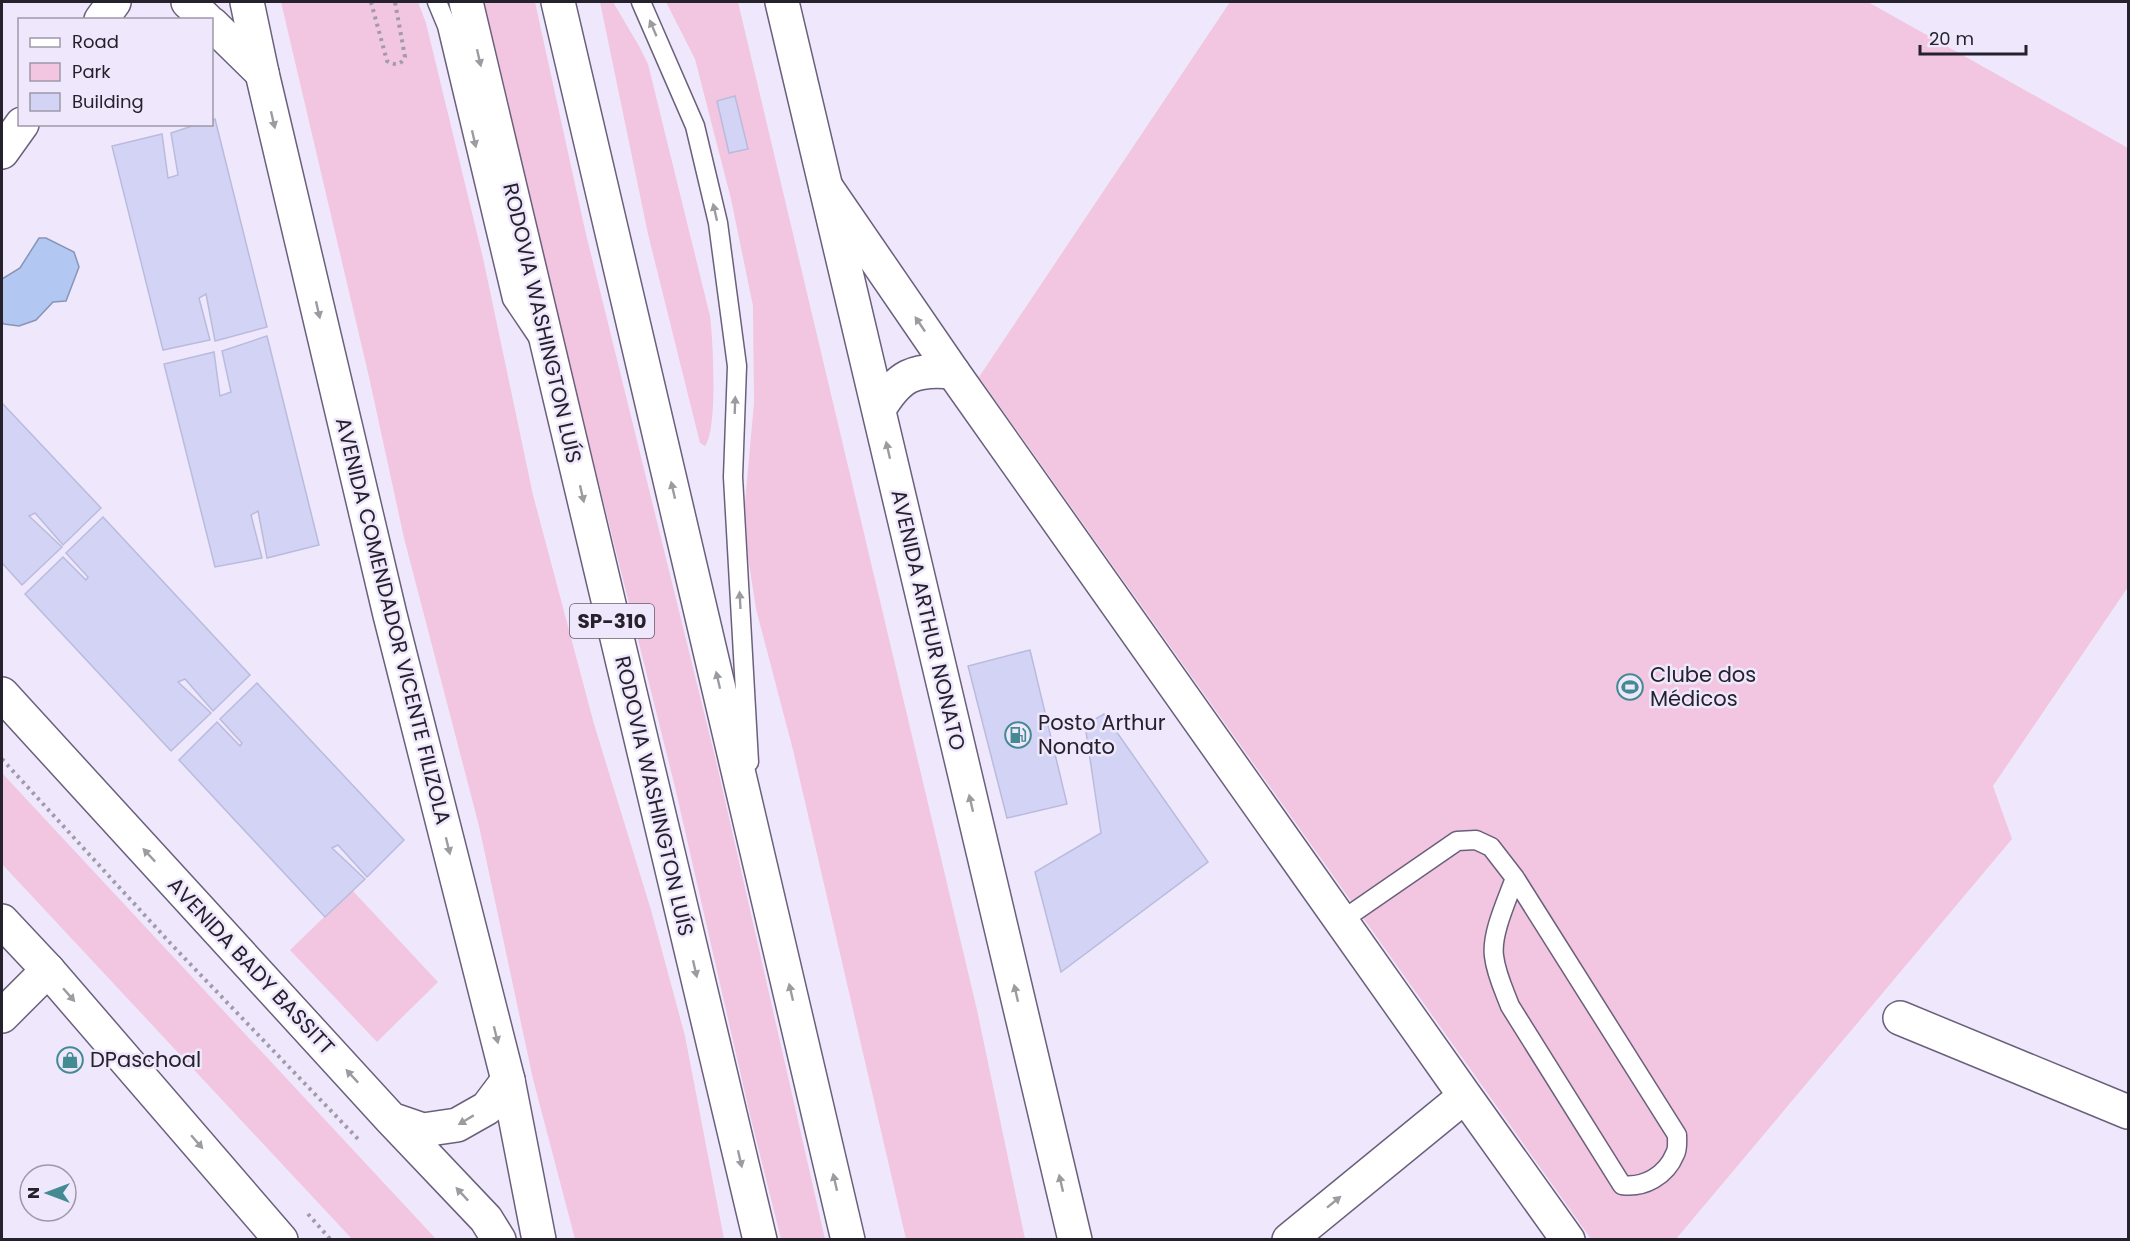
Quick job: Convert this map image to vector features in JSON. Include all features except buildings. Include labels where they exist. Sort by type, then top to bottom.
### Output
[{"type":"main road","points":[[102,18],[114,2]]},
{"type":"main road","points":[[188,2],[205,18]]},
{"type":"main road","name":"AVENIDA COMENDADOR VICENTE FILIZOLA","points":[[247,2],[390,615],[507,1080],[539,1239]]},
{"type":"main road","name":"RODOVIA WASHINGTON LUÍS","points":[[466,2],[760,1239]]},
{"type":"main road","points":[[558,2],[848,1239]]},
{"type":"main road","name":"AVENIDA ARTHUR NONATO","points":[[782,2],[1075,1239]]},
{"type":"main road","points":[[213,25],[262,73]]},
{"type":"main road","points":[[2,152],[21,126]]},
{"type":"main road","points":[[825,185],[953,372],[1464,1096],[1568,1239]]},
{"type":"main road","points":[[879,409],[890,390],[908,376],[930,370],[953,372]]},
{"type":"main road","name":"AVENIDA BADY BASSITT","points":[[2,694],[486,1219],[499,1239]]},
{"type":"main road","points":[[2,921],[48,970],[281,1239]]},
{"type":"main road","points":[[2,1016],[48,970]]},
{"type":"main road","points":[[1900,1018],[2128,1112]]},
{"type":"main road","points":[[392,1119],[423,1130],[457,1125],[487,1107],[507,1080]]},
{"type":"main road","points":[[1289,1239],[1464,1096]]},
{"type":"lane","points":[[438,2],[447,26],[512,299],[548,352]]},
{"type":"lane","points":[[641,2],[695,126],[719,234],[737,366],[733,477],[753,826]]},
{"type":"lane","points":[[1341,921],[1457,841],[1476,840],[1491,847],[1515,878],[1677,1135],[1677,1152],[1666,1170],[1651,1181],[1633,1187],[1622,1185],[1510,1006],[1493,955],[1496,934],[1515,878]]},
{"type":"path","points":[[371,2],[387,61],[398,64],[403,62],[405,57],[395,2]]},
{"type":"path","points":[[2,759],[171,944],[363,1144]]},
{"type":"green space","points":[[281,2],[418,2],[426,23],[483,258],[533,495],[594,724],[651,910],[685,1036],[724,1239],[575,1239],[533,1079],[479,826],[404,538],[369,377]]},
{"type":"green space","points":[[484,2],[535,2],[585,230],[717,765],[825,1239],[781,1239],[750,1115],[675,787],[537,236]]},
{"type":"green space","points":[[600,2],[613,2],[648,64],[710,316],[713,403],[712,422],[705,446],[700,443],[648,234]]},
{"type":"green space","points":[[666,2],[738,2],[977,1010],[1025,1239],[906,1239],[793,750],[756,609],[748,557],[745,503],[754,403],[753,306],[731,199],[695,59]]},
{"type":"green space","name":"Clube dos Médicos","points":[[1230,2],[1868,2],[2128,148],[2128,587],[1993,786],[2012,839],[1676,1239],[1591,1239],[979,377]]},
{"type":"green space","points":[[2,773],[436,1239],[352,1239],[2,864]]},
{"type":"green space","points":[[352,890],[438,982],[377,1042],[290,950]]},
{"type":"water","points":[[39,238],[46,238],[74,252],[79,267],[66,301],[53,302],[36,320],[19,326],[4,324],[2,322],[2,279],[20,268]]},
{"type":"place","name":"Clube dos Médicos","points":[[1630,687]]},
{"type":"place","name":"Posto Arthur Nonato","points":[[1018,735]]},
{"type":"place","name":"DPaschoal","points":[[70,1060]]}]
